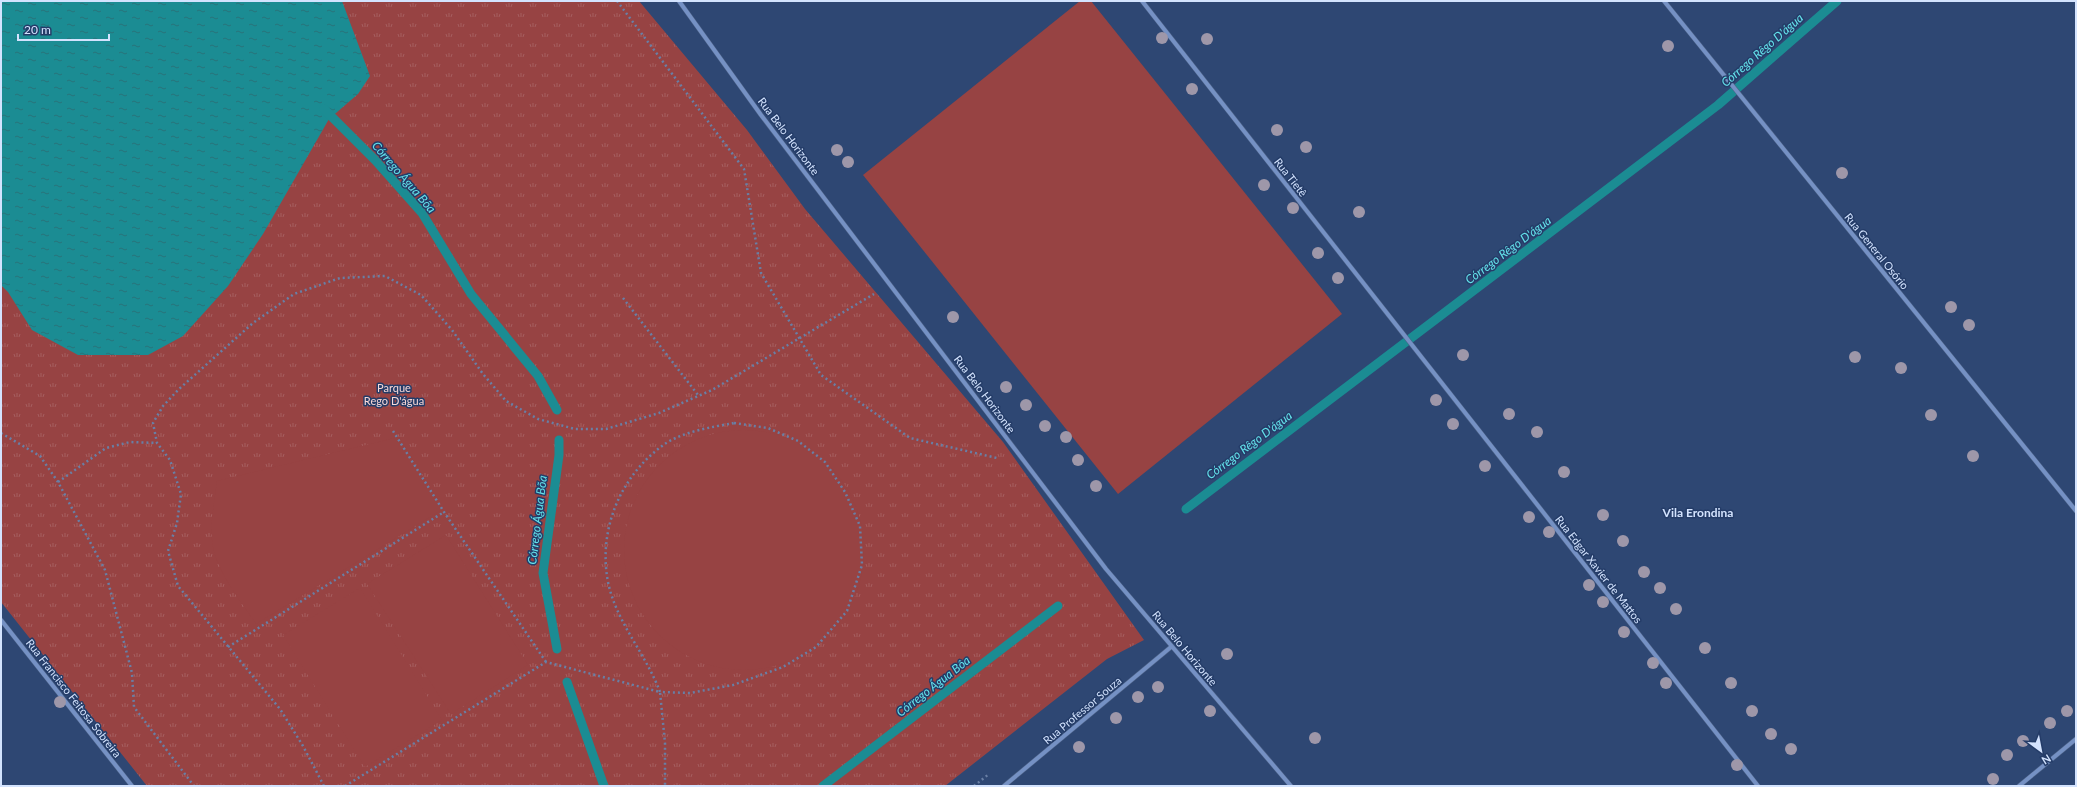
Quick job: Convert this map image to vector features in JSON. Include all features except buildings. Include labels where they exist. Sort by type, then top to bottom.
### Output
[{"type":"street","name":"Rua Belo Horizonte","points":[[680,1],[760,115],[1106,569],[1291,786]]},
{"type":"street","name":"Rua Tietê","points":[[1142,1],[1426,363]]},
{"type":"street","name":"Rua General Osório","points":[[1664,1],[2076,511]]},
{"type":"street","name":"Rua Edgar Xavier de Mattos","points":[[1426,363],[1758,786]]},
{"type":"street","name":"Rua Francisco Feitosa Sobreira","points":[[1,620],[132,786]]},
{"type":"street","name":"Rua Professor Souza","points":[[1004,786],[1171,647]]},
{"type":"street","points":[[2019,786],[2076,739]]},
{"type":"path","points":[[617,1],[744,169],[761,272],[821,375],[910,438],[1003,459]]},
{"type":"path","points":[[324,786],[303,746],[280,709],[253,674],[228,647],[178,586],[168,552],[178,523],[181,494],[170,460],[157,442],[153,423],[163,406],[210,361],[254,323],[294,294],[340,278],[385,276],[421,295],[452,330],[483,374],[506,401],[538,419],[575,430],[606,429],[659,413],[712,390],[890,284]]},
{"type":"path","points":[[623,298],[698,395]]},
{"type":"path","points":[[392,431],[444,512],[546,662],[660,692],[690,693],[733,685],[783,667],[816,647],[847,611],[862,566],[860,526],[845,492],[825,462],[798,441],[768,428],[734,423],[697,430],[662,445],[630,477],[612,511],[606,542],[608,582],[621,616],[653,673],[660,692],[665,743],[664,786]]},
{"type":"path","points":[[1,433],[40,456],[58,482],[105,570],[132,673],[134,707],[194,786]]},
{"type":"path","points":[[58,482],[106,448],[130,442],[157,442]]},
{"type":"path","points":[[228,647],[444,512]]},
{"type":"path","points":[[345,786],[546,662]]},
{"type":"path","points":[[974,786],[992,772]]},
{"type":"green space","name":"Parque Rego D'água","points":[[1,1],[639,1],[747,130],[805,209],[1003,442],[1144,640],[1107,659],[945,786],[147,786],[1,602]]},
{"type":"green space","points":[[1080,1],[1091,1],[1342,314],[1118,494],[863,175]]},
{"type":"green space","points":[[744,430],[779,435],[790,439],[811,450],[829,465],[844,483],[855,504],[859,515],[864,550],[859,585],[855,596],[844,617],[829,635],[811,650],[790,661],[779,665],[744,670],[709,665],[698,661],[677,650],[659,635],[644,617],[633,596],[629,585],[624,550],[629,515],[633,504],[644,483],[659,465],[677,450],[698,439],[709,435]]},
{"type":"green space","points":[[399,437],[443,509],[256,624],[224,575],[213,549],[212,520],[217,481]]},
{"type":"green space","points":[[446,535],[528,665],[451,714],[367,584]]},
{"type":"green space","points":[[360,588],[442,720],[365,767],[283,635]]},
{"type":"water","points":[[1,1],[342,1],[370,76],[358,94],[329,119],[263,234],[228,286],[183,336],[148,355],[78,355],[32,330],[8,292],[1,285]]},
{"type":"waterway","name":"Córrego Rêgo D'água","points":[[1186,509],[1718,105],[1837,1]]},
{"type":"waterway","name":"Córrego Água Bõa","points":[[324,109],[375,160],[422,213],[471,294],[538,376],[557,410]]},
{"type":"waterway","name":"Córrego Água Bõa","points":[[557,649],[543,573],[559,455],[559,440]]},
{"type":"waterway","name":"Córrego Água Bôa","points":[[823,786],[1058,606]]},
{"type":"waterway","name":"Córrego Água Bõa","points":[[567,682],[604,786]]},
{"type":"district","name":"Vila Erondina","points":[[1698,512]]}]
